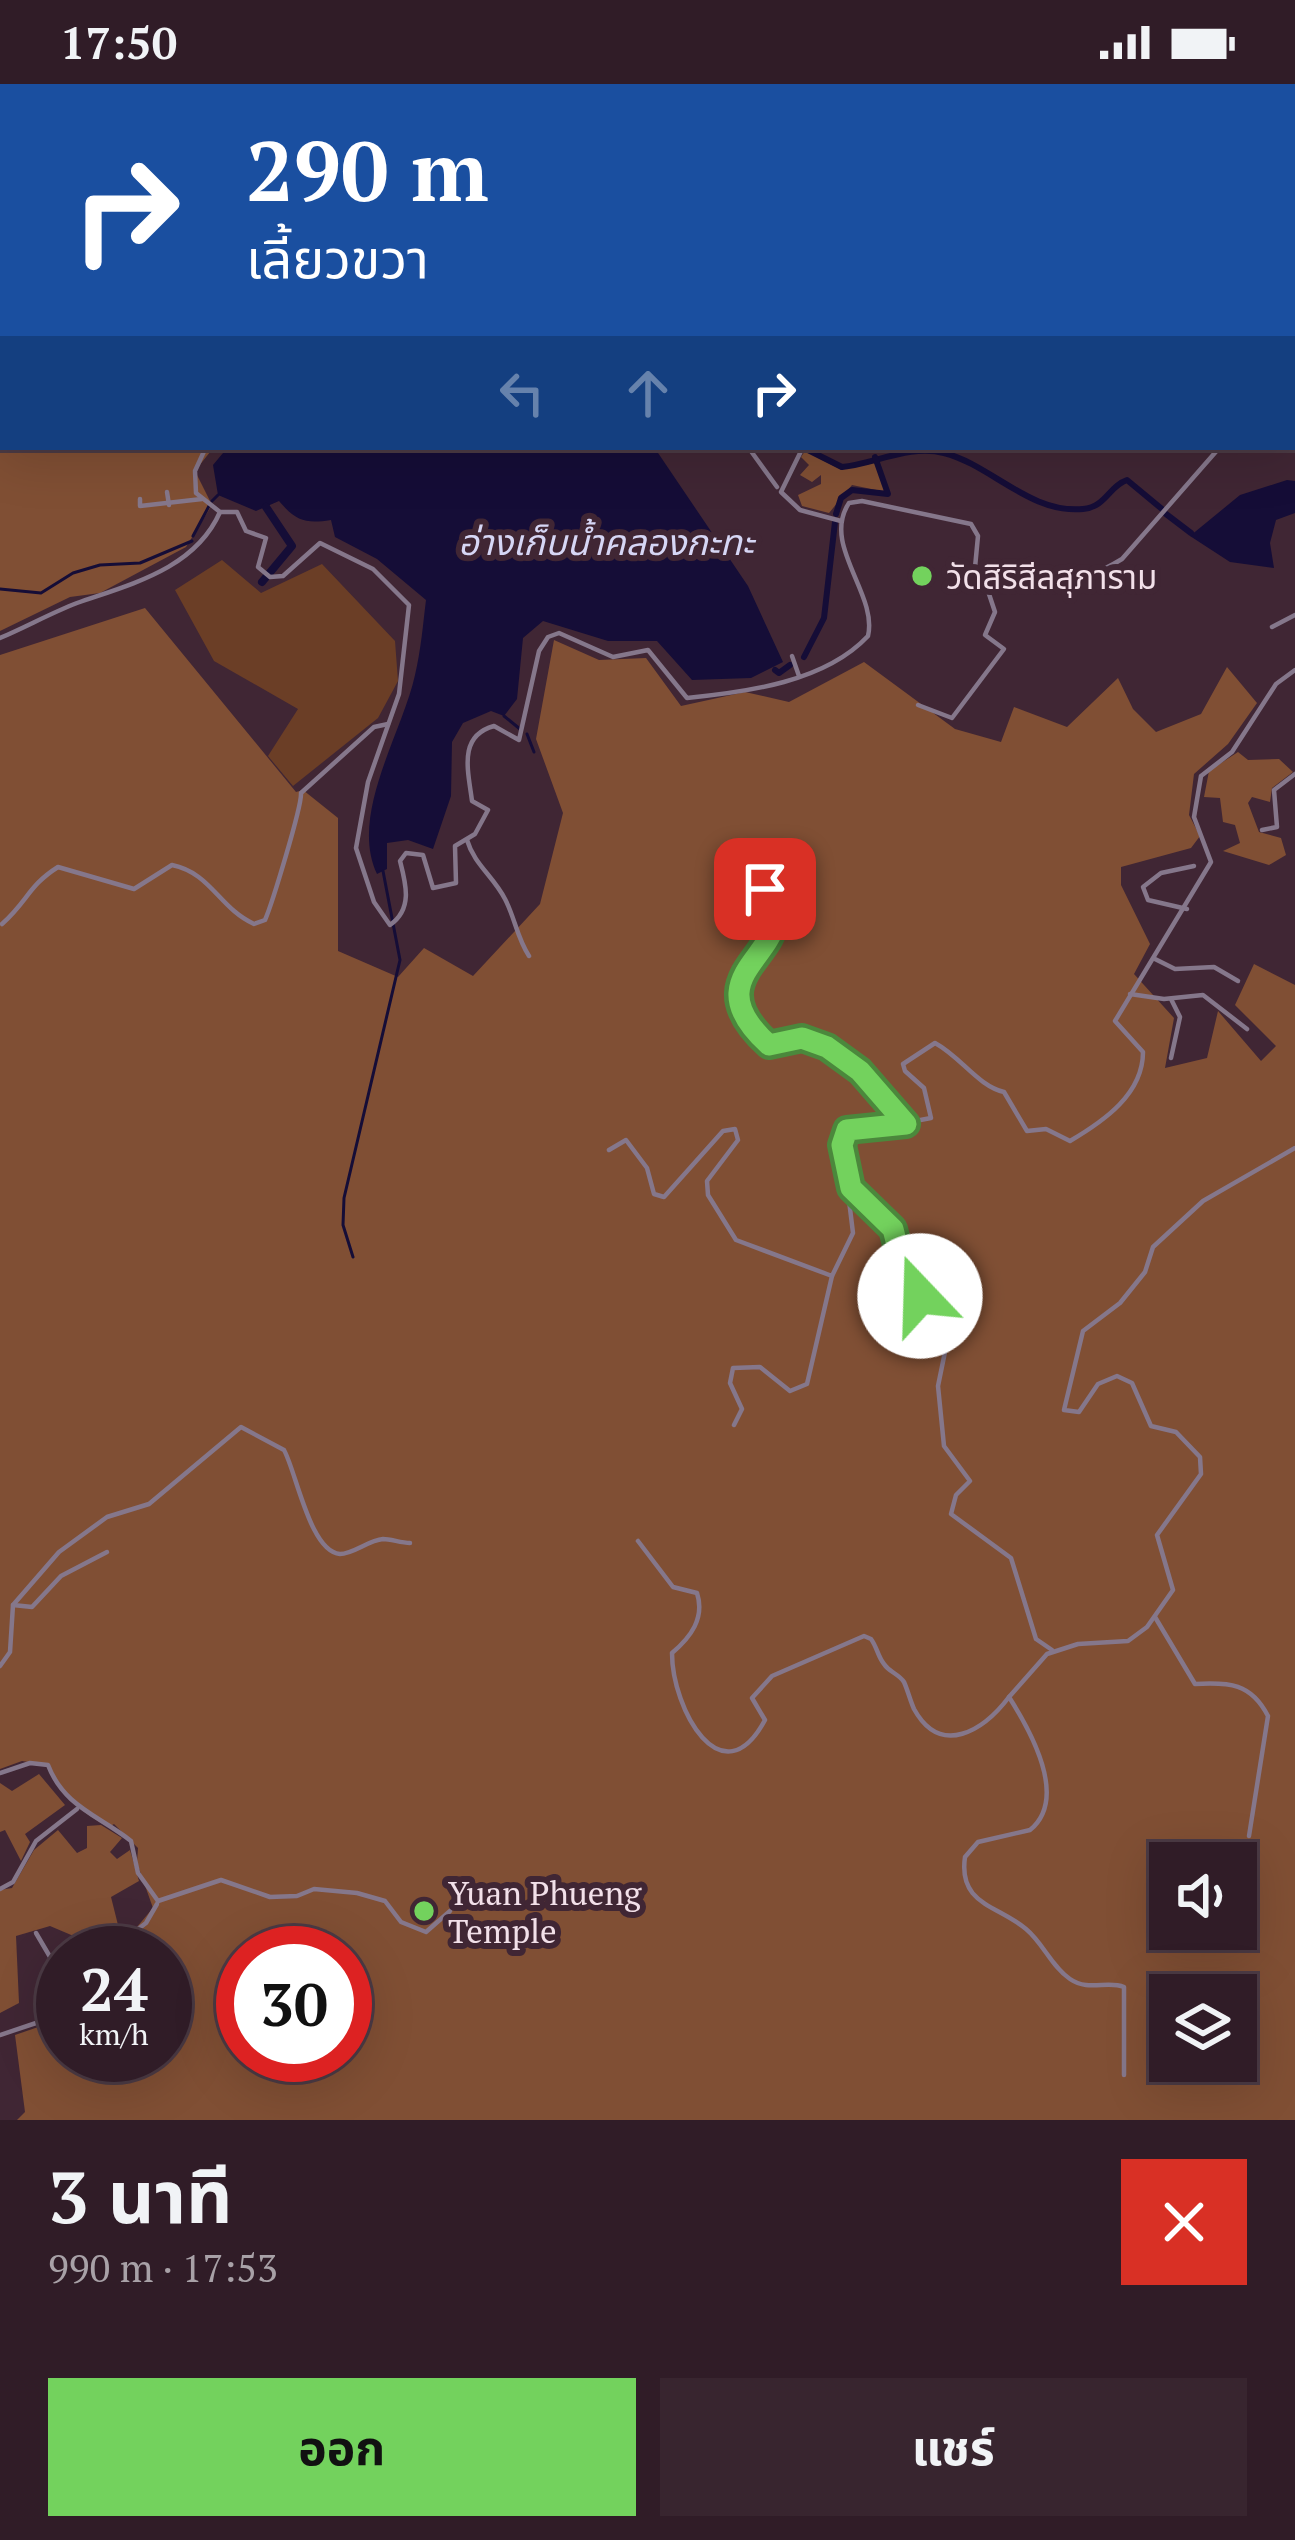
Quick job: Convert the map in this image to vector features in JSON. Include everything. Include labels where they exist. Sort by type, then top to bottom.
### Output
[{"type":"street","points":[[205,450],[192,484],[202,499],[220,512],[237,512],[246,531],[266,538],[258,567],[270,578],[283,576],[320,543],[373,569],[405,598],[407,655],[368,782],[356,848],[387,924],[398,920],[406,899],[402,856],[414,851],[423,855],[438,890],[456,883],[455,846],[467,840],[488,810],[472,801],[468,742],[474,733],[494,726],[519,740],[542,642],[554,633],[613,657],[648,650],[688,698],[800,676],[857,647],[871,629],[845,557],[844,509],[862,501],[971,524],[978,536],[974,578],[1013,594],[1108,568],[1122,559],[1217,450]]},
{"type":"street","points":[[750,450],[800,510],[843,524]]},
{"type":"street","points":[[781,492],[802,450]]},
{"type":"street","points":[[167,492],[169,505]]},
{"type":"street","points":[[149,495],[153,504]]},
{"type":"street","points":[[140,499],[140,506],[202,499]]},
{"type":"street","points":[[3,634],[78,603],[113,595],[191,553],[210,534],[220,512]]},
{"type":"street","points":[[918,705],[952,718],[1004,649],[985,635],[995,612],[986,585]]},
{"type":"street","points":[[1272,627],[1295,615]]},
{"type":"street","points":[[791,656],[800,676]]},
{"type":"street","points":[[734,1425],[742,1409],[730,1383],[733,1368],[760,1367],[790,1391],[807,1384],[832,1276],[853,1233],[842,1135],[927,1121],[931,1106],[904,1064],[935,1042],[971,1066],[986,1088],[1004,1092],[1027,1131],[1046,1129],[1070,1141],[1124,1101],[1142,1070],[1143,1052],[1115,1021],[1187,909],[1211,862],[1194,817],[1201,776],[1232,752],[1276,685],[1295,670]]},
{"type":"street","points":[[2,924],[19,910],[37,878],[58,867],[134,889],[151,883],[168,865],[205,878],[232,914],[254,924],[265,920],[287,838],[301,811],[301,793],[374,727],[388,724]]},
{"type":"street","points":[[1262,830],[1278,825],[1274,790],[1295,774]]},
{"type":"street","points":[[467,840],[473,860],[487,870],[507,902],[529,956]]},
{"type":"street","points":[[1187,909],[1148,901],[1143,887],[1161,874],[1194,866]]},
{"type":"street","points":[[765,889],[777,911],[774,931]]},
{"type":"street","points":[[788,916],[735,988],[749,1027],[769,1045],[802,1038],[827,1047],[860,1071],[906,1124]]},
{"type":"street","points":[[1154,958],[1175,969],[1214,967],[1238,981]]},
{"type":"street","points":[[1130,994],[1171,999],[1203,995],[1247,1029]]},
{"type":"street","points":[[1171,999],[1180,1017],[1171,1058]]},
{"type":"street","points":[[609,1150],[626,1140],[647,1168],[654,1194],[664,1197],[724,1131],[734,1129],[734,1147],[707,1181],[726,1229],[746,1246],[832,1276]]},
{"type":"street","points":[[638,1541],[674,1587],[697,1593],[700,1612],[693,1630],[672,1653],[672,1686],[693,1731],[728,1749],[749,1740],[765,1720],[752,1698],[772,1676],[863,1636],[872,1639],[884,1667],[902,1678],[915,1711],[938,1733],[954,1738],[969,1734],[1055,1651],[1128,1641],[1155,1617],[1173,1591],[1157,1535],[1201,1474],[1200,1456],[1175,1432],[1151,1426],[1132,1383],[1117,1376],[1098,1384],[1079,1412],[1064,1410],[1080,1339],[1120,1303],[1167,1232],[1203,1201],[1295,1148]]},
{"type":"street","points":[[851,1188],[893,1229],[906,1280],[932,1311],[946,1347],[938,1387],[944,1446],[970,1481],[956,1495],[951,1514],[1011,1558],[1036,1639],[1055,1651]]},
{"type":"street","points":[[912,1335],[929,1326],[932,1311]]},
{"type":"street","points":[[0,1666],[10,1652],[13,1605],[76,1537],[107,1517],[148,1504],[246,1426],[284,1450],[320,1539],[333,1552],[345,1554],[381,1539],[410,1543]]},
{"type":"street","points":[[13,1605],[32,1607],[61,1576],[107,1552]]},
{"type":"street","points":[[1155,1617],[1195,1684],[1237,1684],[1251,1691],[1268,1716],[1249,1836]]},
{"type":"street","points":[[1009,1697],[1043,1770],[1045,1807],[1030,1830],[970,1846],[964,1881],[976,1900],[1024,1927],[1070,1979],[1088,1987],[1124,1987],[1124,2075]]},
{"type":"street","points":[[0,1773],[44,1763],[78,1809],[131,1841],[138,1873],[158,1901]]},
{"type":"street","points":[[0,1888],[13,1882],[36,1841],[78,1809]]},
{"type":"street","points":[[142,1926],[158,1901],[221,1880],[270,1897],[297,1896],[314,1889],[385,1900],[400,1922],[426,1932],[450,1911]]},
{"type":"street","points":[[0,2035],[36,2023]]},
{"type":"shaded area","points":[[0,450],[212,450],[195,471],[212,505],[186,547],[100,593],[70,597],[0,631]]},
{"type":"shaded area","points":[[805,451],[841,470],[874,460],[886,492],[852,485],[829,513],[802,506],[798,495],[821,484],[821,475],[812,482],[800,475],[809,465],[801,457]]},
{"type":"shaded area","points":[[222,560],[261,593],[322,564],[395,641],[398,681],[378,718],[293,786],[268,756],[298,709],[214,661],[175,590]]},
{"type":"shaded area","points":[[145,608],[296,792],[303,790],[338,818],[338,951],[398,977],[424,948],[473,976],[540,904],[563,813],[536,739],[554,640],[599,660],[646,658],[681,706],[745,692],[789,702],[864,662],[955,729],[1001,742],[1014,707],[1067,727],[1118,678],[1133,709],[1156,732],[1201,714],[1227,667],[1257,703],[1228,744],[1194,774],[1189,815],[1200,836],[1191,848],[1121,867],[1121,885],[1150,944],[1134,974],[1174,1018],[1165,1068],[1207,1058],[1218,1011],[1261,1061],[1276,1046],[1235,1005],[1254,964],[1295,985],[1295,2120],[17,2120],[25,2112],[15,2035],[36,2028],[36,2082],[192,2082],[192,1926],[138,1926],[153,1908],[137,1863],[138,1848],[114,1824],[109,1827],[80,1808],[48,1765],[22,1761],[0,1769],[0,655]]},
{"type":"shaded area","points":[[1238,752],[1248,760],[1279,759],[1293,772],[1272,788],[1270,802],[1252,797],[1248,803],[1259,832],[1281,838],[1286,855],[1269,865],[1223,851],[1240,843],[1235,825],[1223,822],[1220,798],[1204,797],[1209,771]]},
{"type":"shaded area","points":[[39,1774],[65,1805],[25,1834],[30,1842],[21,1861],[5,1830],[0,1832],[0,1783],[12,1791]]},
{"type":"shaded area","points":[[101,1825],[122,1838],[110,1852],[117,1859],[130,1850],[139,1881],[111,1897],[118,1925],[36,1926],[36,1930],[16,1936],[19,2003],[0,2013],[0,1890],[12,1888],[34,1850],[58,1830],[77,1853],[87,1848],[87,1826]]},
{"type":"water","name":"อ่างเก็บน้ำคลองกะทะ","points":[[226,450],[656,450],[748,586],[783,662],[751,678],[692,680],[657,641],[608,641],[543,621],[523,638],[517,699],[504,716],[491,711],[463,723],[452,742],[451,796],[433,849],[408,840],[387,843],[387,869],[377,874],[370,851],[373,801],[415,675],[426,600],[377,559],[335,537],[331,520],[302,520],[279,501],[256,511],[218,495],[213,465]]},
{"type":"water","points":[[1295,481],[1295,513],[1276,520],[1270,543],[1274,568],[1230,562],[1190,536],[1240,495]]},
{"type":"waterway","points":[[808,450],[842,467],[905,453],[944,453],[1028,497],[1064,509],[1091,507],[1127,480],[1162,509]]},
{"type":"waterway","points":[[836,514],[841,498],[852,490],[888,494],[875,457]]},
{"type":"waterway","points":[[212,501],[218,495]]},
{"type":"waterway","points":[[193,536],[209,506]]},
{"type":"waterway","points":[[262,582],[292,546],[266,507]]},
{"type":"waterway","points":[[1166,514],[1191,533]]},
{"type":"waterway","points":[[804,657],[824,618],[835,522]]},
{"type":"waterway","points":[[0,589],[41,593],[73,573],[100,565],[140,563],[192,541]]},
{"type":"waterway","points":[[775,670],[779,673],[790,665]]},
{"type":"waterway","points":[[504,716],[520,729]]},
{"type":"waterway","points":[[527,734],[534,752]]},
{"type":"waterway","points":[[353,1257],[343,1225],[344,1198],[400,960],[383,871]]},
{"type":"place","name":"วัดสิริสีลสุภาราม","points":[[922,576]]},
{"type":"place","name":"Yuan Phueng Temple","points":[[424,1911]]},
{"type":"route","points":[[765,889],[777,911],[777,925],[773,938],[757,951],[738,981],[740,1005],[749,1027],[769,1045],[802,1038],[838,1054],[860,1071],[906,1124],[847,1130],[842,1145],[851,1188],[864,1194],[893,1229],[906,1280],[920,1296]]}]
